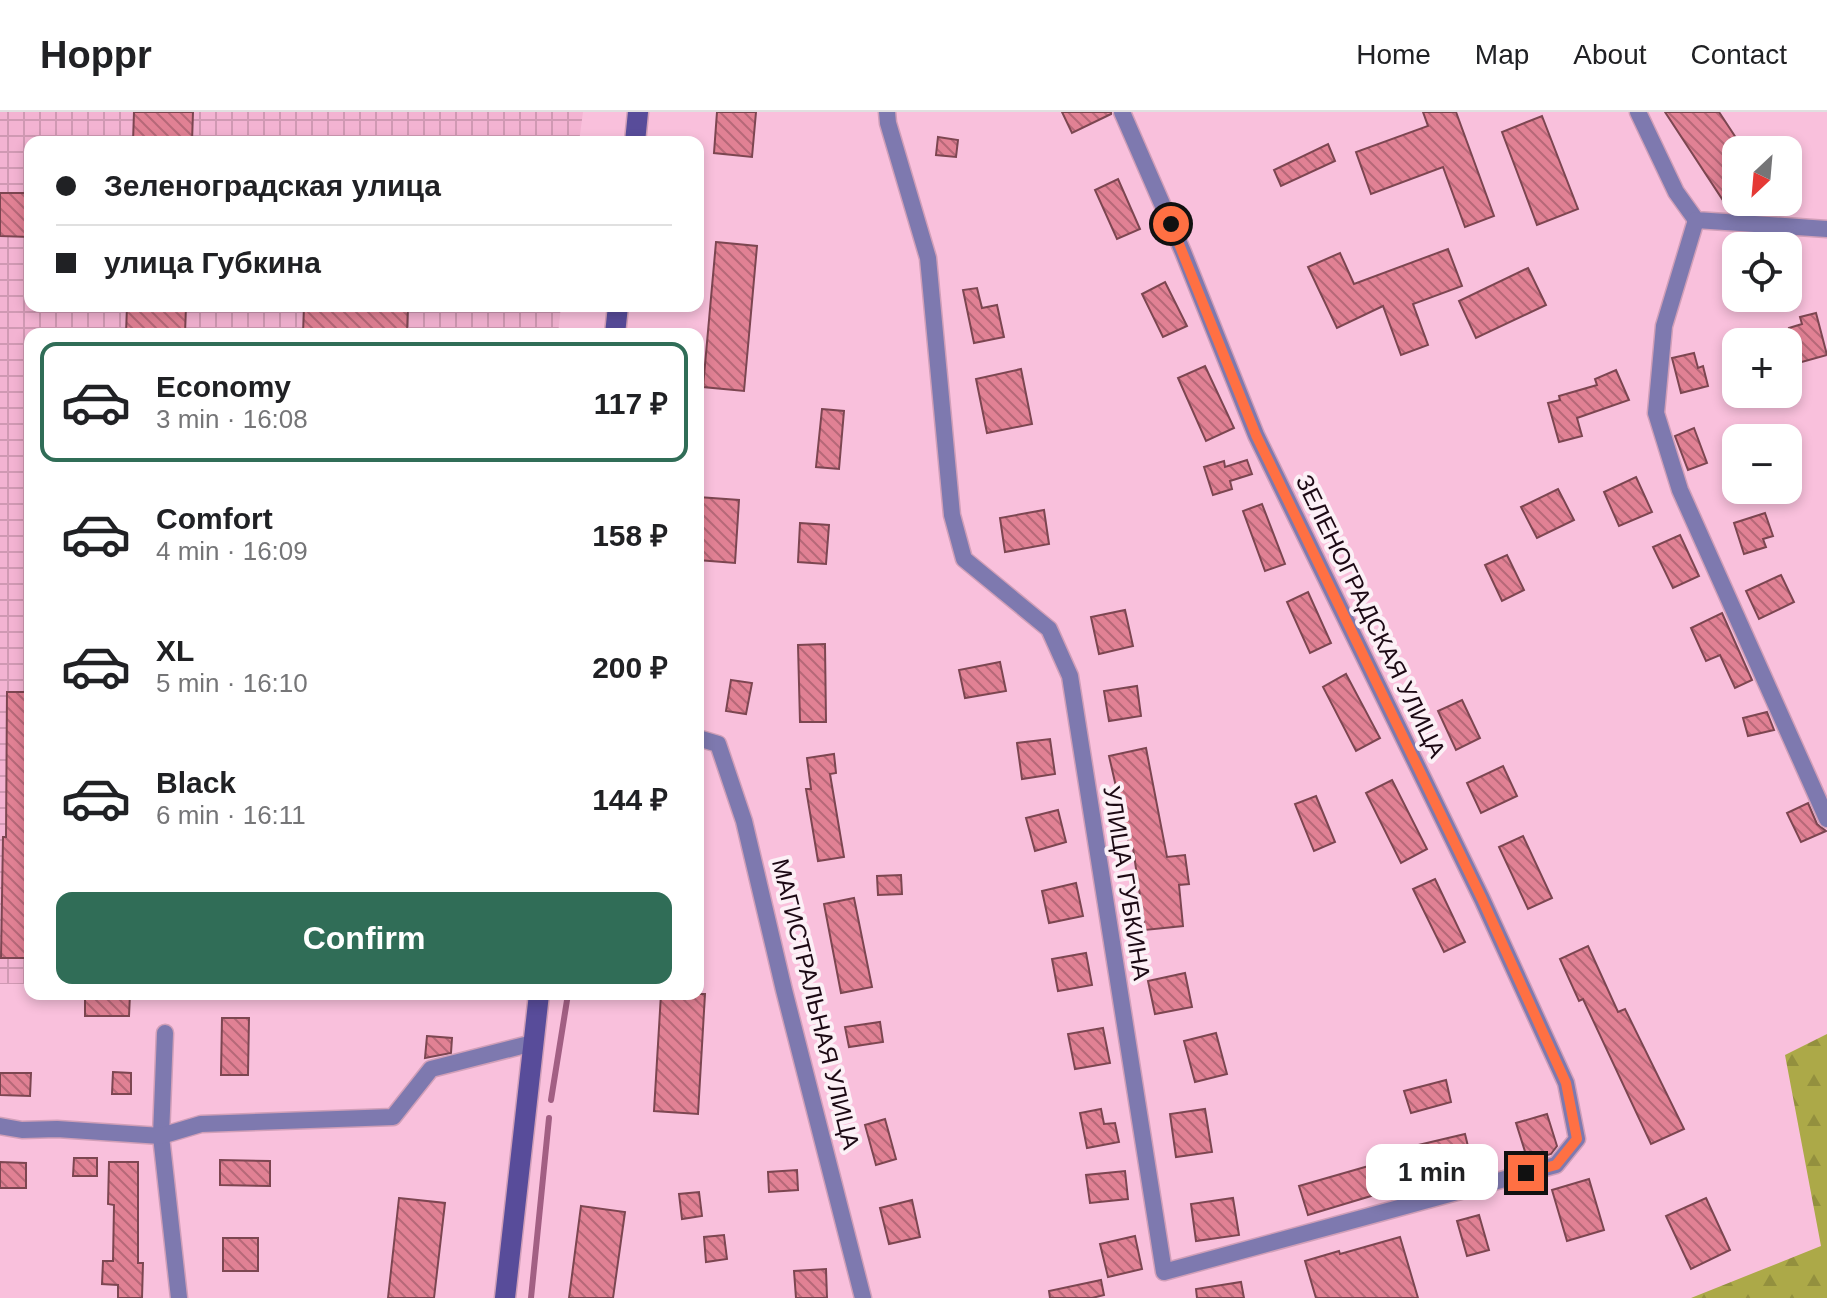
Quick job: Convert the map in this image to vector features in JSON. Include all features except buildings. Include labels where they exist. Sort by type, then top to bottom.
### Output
[{"type":"main road","points":[[636,136],[638,112]]},
{"type":"main road","points":[[505,1298],[538,1000]]},
{"type":"street","name":"УЛИЦА ГУБКИНА","points":[[887,112],[928,258],[952,515],[964,559],[1049,629],[1070,676],[1164,1272],[1556,1165],[1577,1139]]},
{"type":"street","name":"ЗЕЛЕНОГРАДСКАЯ УЛИЦА","points":[[1122,112],[1183,252],[1256,435],[1482,899],[1566,1083],[1577,1139]]},
{"type":"street","points":[[1638,112],[1676,192],[1696,220]]},
{"type":"street","points":[[1696,220],[1827,229]]},
{"type":"street","points":[[1696,220],[1664,326],[1656,413],[1680,490],[1827,819]]},
{"type":"street","name":"МАГИСТРАЛЬНАЯ УЛИЦА","points":[[704,740],[718,744],[744,821],[863,1298]]},
{"type":"street","points":[[165,1033],[161,1136],[179,1298]]},
{"type":"street","points":[[0,1126],[22,1130],[57,1129],[161,1136],[201,1124],[393,1117],[431,1069],[533,1043]]},
{"type":"shaded area","points":[[0,112],[583,112],[580,136],[24,136],[24,312],[560,312],[559,328],[24,328],[24,984],[0,984]]},
{"type":"green space","points":[[1827,1034],[1827,1298],[1691,1298],[1821,1246],[1785,1055]]},
{"type":"waterway","points":[[551,1100],[567,1000]]},
{"type":"waterway","points":[[531,1298],[549,1118]]},
{"type":"route","points":[[1171,224],[1256,435],[1482,899],[1566,1083],[1577,1139],[1556,1165],[1526,1173]]}]
